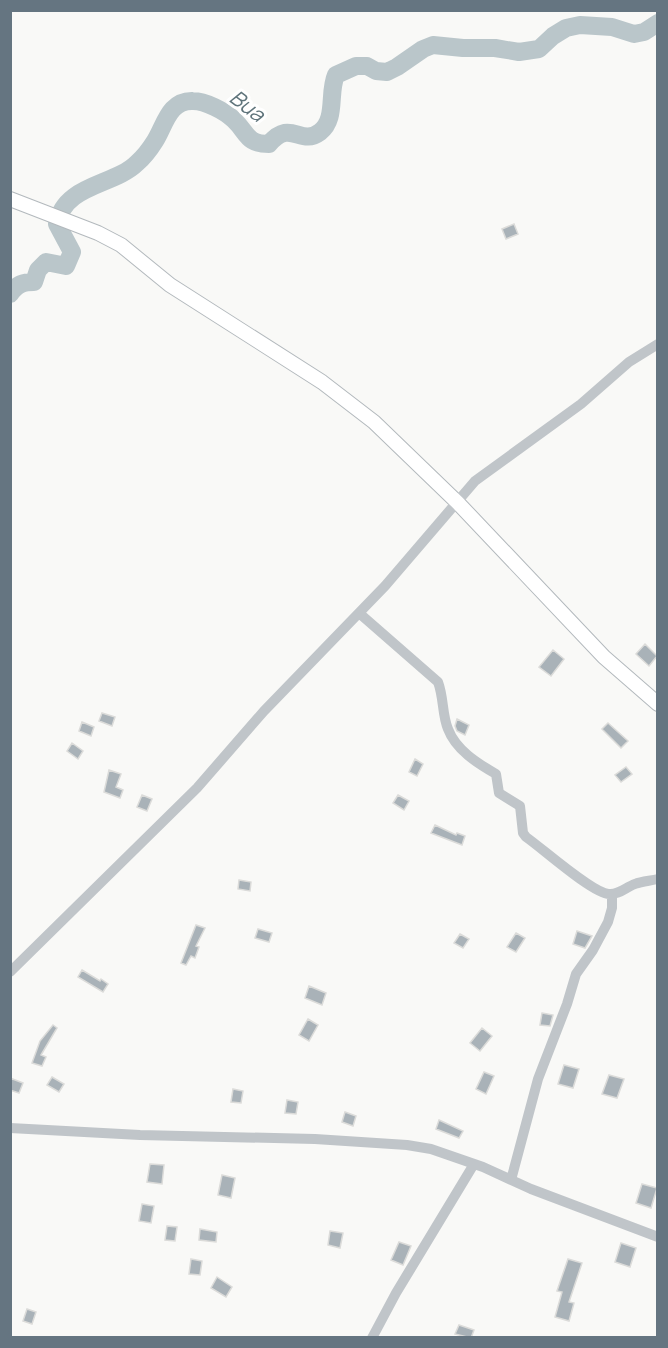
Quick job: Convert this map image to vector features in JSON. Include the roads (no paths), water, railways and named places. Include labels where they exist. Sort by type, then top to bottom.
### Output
[{"type":"street","points":[[10,199],[98,233],[121,246],[170,285],[322,382],[374,422],[458,503],[604,657],[657,704]]},
{"type":"street","points":[[10,972],[197,788],[264,711],[359,613],[475,481],[581,404],[628,362],[657,344]]},
{"type":"street","points":[[359,613],[438,682],[443,694],[447,728],[473,761],[496,774],[499,793],[520,806],[523,833],[526,837],[598,891],[612,894],[642,882],[657,879]]},
{"type":"street","points":[[512,1180],[538,1078],[567,1004],[576,974],[593,950],[608,922],[612,908],[612,894]]},
{"type":"street","points":[[10,1128],[140,1135],[315,1139],[407,1145],[431,1149],[657,1237]]},
{"type":"street","points":[[372,1338],[396,1293],[474,1164]]},
{"type":"waterway","name":"Bua","points":[[10,294],[20,284],[34,282],[38,270],[46,262],[66,266],[72,252],[57,224],[69,201],[79,193],[116,177],[137,163],[153,144],[173,109],[185,102],[198,101],[215,107],[234,120],[252,140],[261,144],[269,144],[283,133],[307,137],[320,132],[329,120],[336,75],[356,66],[367,66],[376,71],[387,72],[433,45],[495,48],[519,52],[539,49],[566,28],[580,25],[612,27],[634,34],[644,32],[658,23]]}]
